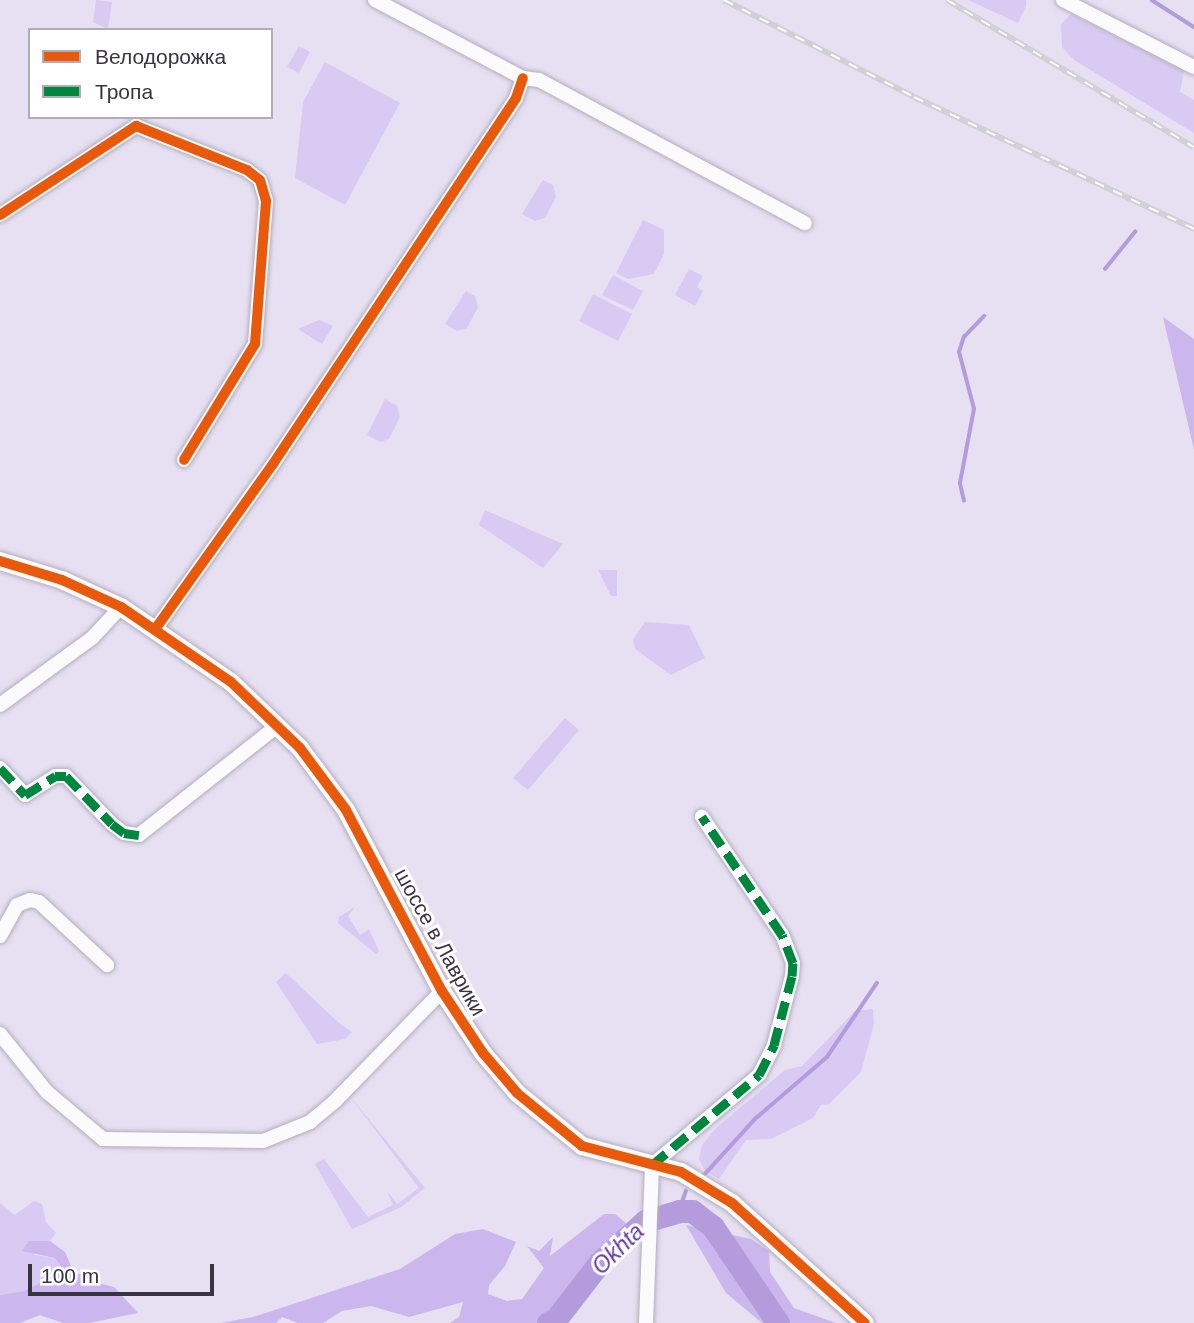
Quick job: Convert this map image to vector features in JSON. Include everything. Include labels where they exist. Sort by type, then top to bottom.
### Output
[{"type":"street","points":[[375,0],[523,78],[539,80],[805,223]]},
{"type":"street","points":[[1063,0],[1194,67]]},
{"type":"street","points":[[156,628],[247,498],[503,118],[523,78]]},
{"type":"street","points":[[0,215],[135,126],[247,170],[260,180],[266,201],[255,344],[184,460]]},
{"type":"street","name":"шоссе в Лаврики","points":[[0,561],[62,580],[121,607],[156,628],[231,682],[277,726],[346,810],[442,991],[483,1053],[543,1118],[582,1146],[686,1175],[712,1190],[752,1219],[865,1323]]},
{"type":"street","points":[[0,705],[92,638],[121,607]]},
{"type":"street","points":[[0,768],[25,795],[54,776],[66,776],[111,824],[124,833],[139,835],[277,726]]},
{"type":"street","points":[[646,1323],[647,1189],[652,1165],[759,1075],[774,1045],[792,976],[790,952],[782,935],[702,817]]},
{"type":"street","points":[[0,936],[17,905],[39,902],[107,965]]},
{"type":"street","points":[[0,1034],[47,1092],[103,1139],[263,1141],[310,1122],[335,1101],[442,991]]},
{"type":"shaded area","points":[[96,0],[112,2],[108,28],[93,22]]},
{"type":"shaded area","points":[[968,0],[1026,0],[1026,6],[1018,23]]},
{"type":"shaded area","points":[[1071,14],[1184,70],[1180,92],[1194,100],[1194,133],[1074,60],[1062,47],[1061,24]]},
{"type":"shaded area","points":[[299,46],[310,52],[299,73],[287,67]]},
{"type":"shaded area","points":[[325,62],[400,103],[345,205],[295,178],[303,102]]},
{"type":"shaded area","points":[[543,180],[553,185],[556,197],[545,218],[535,221],[522,214]]},
{"type":"shaded area","points":[[643,220],[664,230],[664,254],[654,274],[628,279],[616,273]]},
{"type":"shaded area","points":[[689,269],[703,276],[697,287],[703,291],[695,306],[675,295]]},
{"type":"shaded area","points":[[613,275],[643,291],[633,310],[602,295]]},
{"type":"shaded area","points":[[466,291],[475,296],[478,307],[467,328],[457,331],[445,324]]},
{"type":"shaded area","points":[[593,294],[632,314],[618,341],[579,321]]},
{"type":"shaded area","points":[[1163,317],[1194,339],[1194,450]]},
{"type":"shaded area","points":[[319,320],[333,326],[322,344],[298,329]]},
{"type":"shaded area","points":[[385,399],[397,406],[400,417],[389,439],[380,442],[367,435]]},
{"type":"shaded area","points":[[485,510],[563,544],[543,568],[479,525]]},
{"type":"shaded area","points":[[598,570],[617,570],[617,596],[611,596]]},
{"type":"shaded area","points":[[645,622],[689,625],[705,658],[671,675],[635,649],[633,640]]},
{"type":"shaded area","points":[[565,718],[579,730],[528,790],[513,778]]},
{"type":"shaded area","points":[[355,907],[348,916],[360,935],[369,929],[379,951],[376,954],[338,923],[339,917]]},
{"type":"shaded area","points":[[286,973],[352,1032],[345,1039],[317,1044],[276,982]]},
{"type":"shaded area","points":[[873,1009],[874,1024],[861,1072],[829,1104],[821,1105],[813,1118],[771,1139],[746,1140],[719,1179],[705,1171],[699,1159],[702,1145],[716,1128],[785,1070],[802,1066],[855,1011]]},
{"type":"shaded area","points":[[349,1095],[425,1188],[401,1207],[352,1229],[315,1164],[324,1159],[368,1217],[393,1205],[387,1191],[397,1204],[419,1188]]},
{"type":"shaded area","points":[[34,1201],[42,1204],[46,1222],[56,1233],[50,1241],[29,1241],[35,1255],[55,1258],[64,1271],[24,1291],[0,1295],[0,1203],[15,1215]]},
{"type":"shaded area","points":[[604,1214],[615,1214],[627,1224],[603,1248],[551,1323],[450,1323],[459,1317],[463,1302],[409,1317],[371,1306],[342,1311],[323,1323],[298,1323],[282,1317],[276,1323],[221,1323],[253,1317],[400,1269],[455,1234],[483,1229],[516,1242],[505,1266],[489,1285],[488,1294],[507,1301],[522,1299],[544,1268],[527,1246],[539,1251],[553,1237],[550,1256]]},
{"type":"shaded area","points":[[686,1225],[751,1239],[769,1251],[770,1272],[794,1308],[836,1323],[762,1323],[726,1293]]},
{"type":"shaded area","points":[[29,1241],[50,1241],[65,1252],[75,1275],[84,1273],[90,1281],[114,1287],[138,1313],[89,1323],[63,1323],[40,1315],[20,1323],[0,1323],[0,1295],[24,1291],[64,1271],[55,1258],[22,1251]]},
{"type":"waterway","points":[[1152,0],[1194,27]]},
{"type":"waterway","points":[[1105,269],[1135,232]]},
{"type":"waterway","points":[[964,501],[960,483],[974,409],[959,352],[964,337],[984,316]]},
{"type":"waterway","points":[[705,1174],[755,1119],[827,1057],[877,983]]},
{"type":"waterway","points":[[679,1211],[686,1191]]},
{"type":"waterway","name":"Okhta","points":[[548,1323],[556,1319],[600,1262],[645,1221],[679,1211],[692,1211],[713,1227],[778,1323]]},
{"type":"railway","points":[[724,0],[914,97],[1194,229]]},
{"type":"railway","points":[[947,0],[1194,147]]},
{"type":"marked path","points":[[0,768],[25,795],[55,776],[66,776],[112,824],[124,833],[139,835]]},
{"type":"marked path","points":[[652,1165],[759,1075],[774,1045],[792,976],[793,963],[782,935],[702,817]]},
{"type":"cycle path","points":[[156,628],[273,464],[516,98],[523,78]]},
{"type":"cycle path","points":[[0,215],[136,126],[247,170],[260,180],[266,201],[255,344],[184,460]]},
{"type":"cycle path","points":[[0,561],[62,580],[121,607],[231,682],[300,748],[346,810],[442,991],[483,1053],[517,1093],[582,1146],[681,1172],[732,1203],[865,1323]]}]
